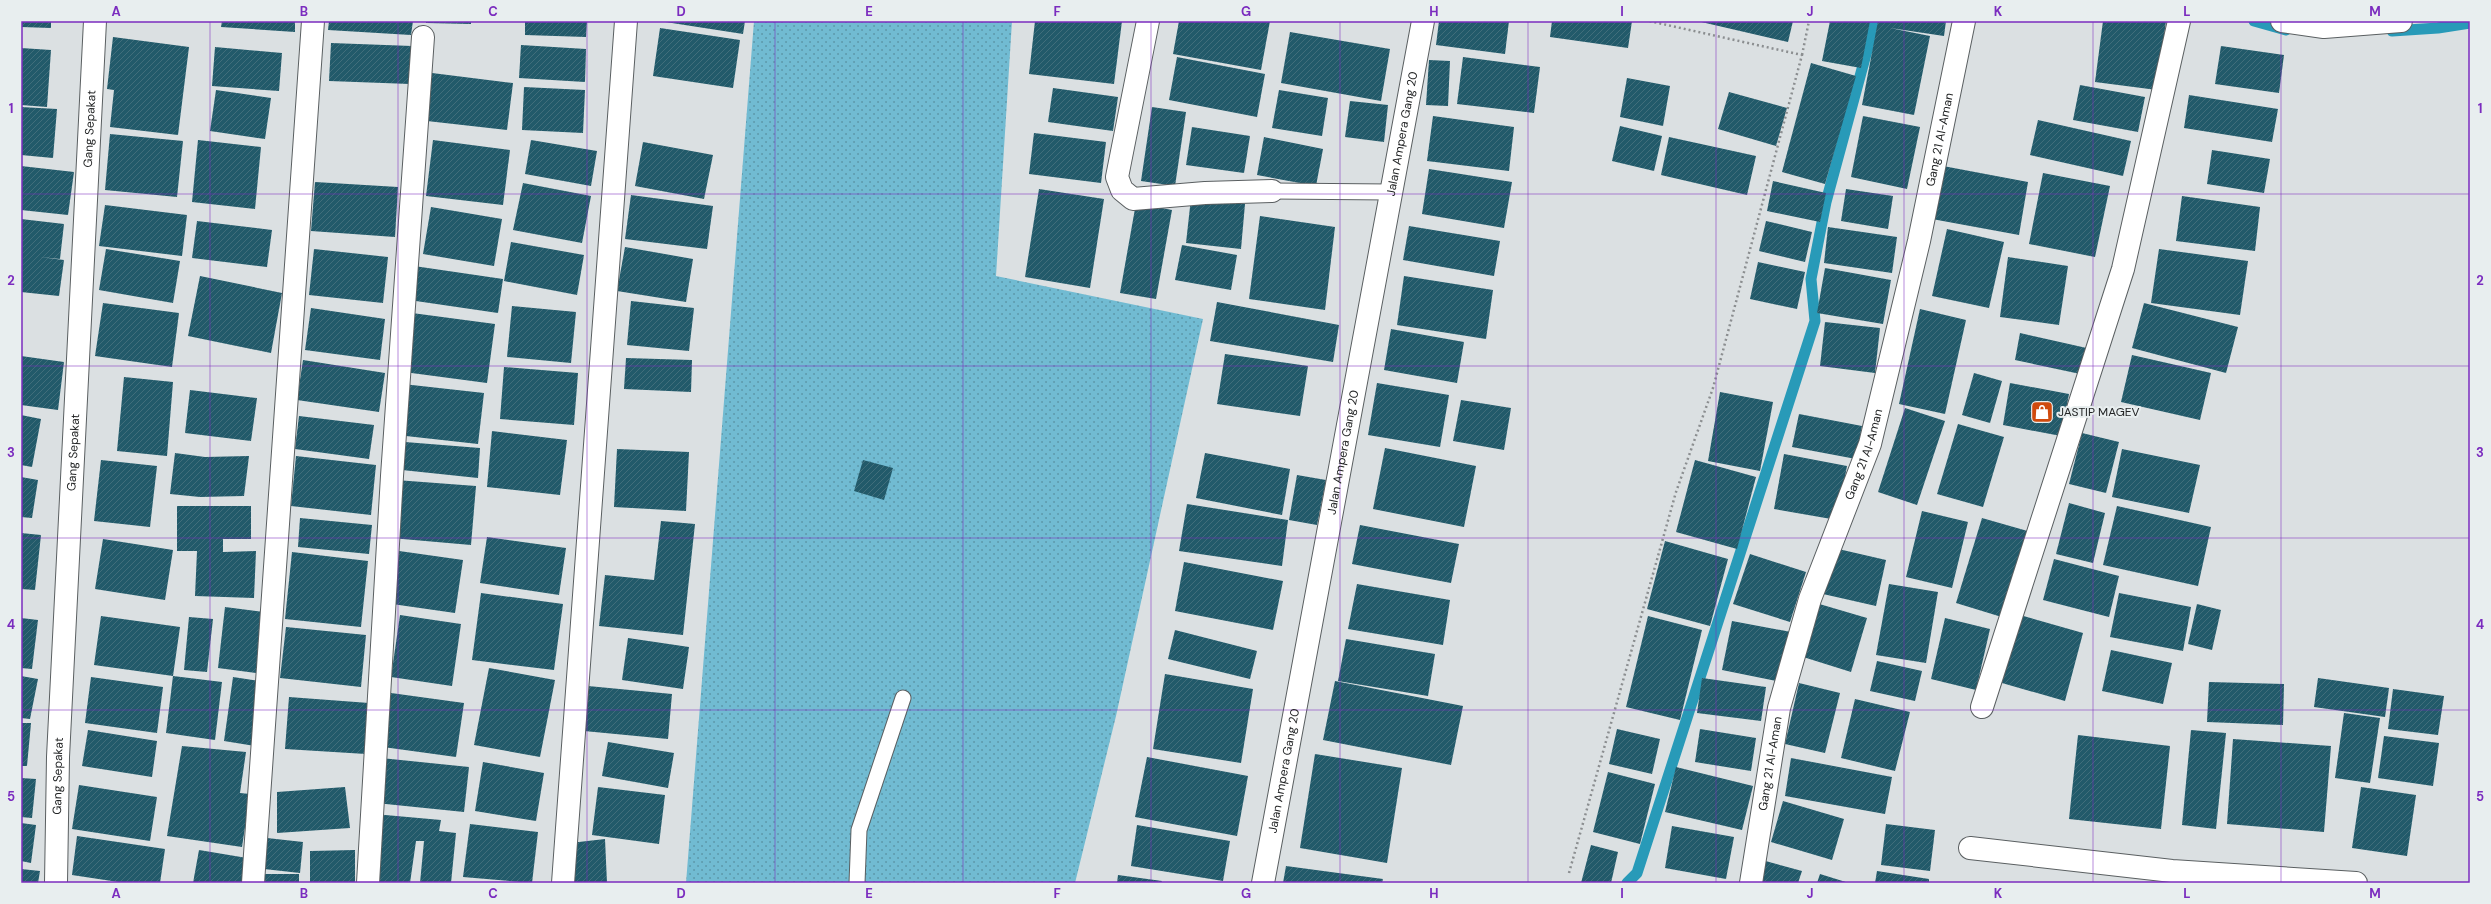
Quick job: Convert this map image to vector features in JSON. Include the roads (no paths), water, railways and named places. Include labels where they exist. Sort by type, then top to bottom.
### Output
[{"type":"street","name":"Gang Sepakat","points":[[56,883],[58,757],[95,21]]},
{"type":"street","points":[[253,883],[313,21]]},
{"type":"street","points":[[563,883],[626,21]]},
{"type":"street","points":[[1148,21],[1117,177],[1122,190],[1133,199],[1205,193],[1272,191]]},
{"type":"street","name":"Jalan Ampera Gang 20","points":[[1263,883],[1390,192],[1423,21]]},
{"type":"street","name":"Gang 21 Al-Aman","points":[[1750,883],[1779,708],[1810,599],[1870,444],[1919,241],[1964,21]]},
{"type":"street","points":[[1982,707],[2123,269],[2180,21]]},
{"type":"street","points":[[2282,21],[2324,27],[2340,24],[2401,21]]},
{"type":"street","points":[[368,883],[392,476],[423,37]]},
{"type":"street","points":[[1970,848],[2172,877],[2356,883]]},
{"type":"lane","points":[[1272,191],[1390,192]]},
{"type":"lane","points":[[856,883],[859,830],[904,698]]},
{"type":"waterway","points":[[1627,883],[1637,873],[1815,321],[1811,279],[1826,202],[1875,21]]},
{"type":"waterway","points":[[2254,21],[2286,30]]},
{"type":"waterway","points":[[2392,31],[2438,28],[2470,23]]},
{"type":"place","name":"JASTIP MAGEV","points":[[2042,412]]}]
